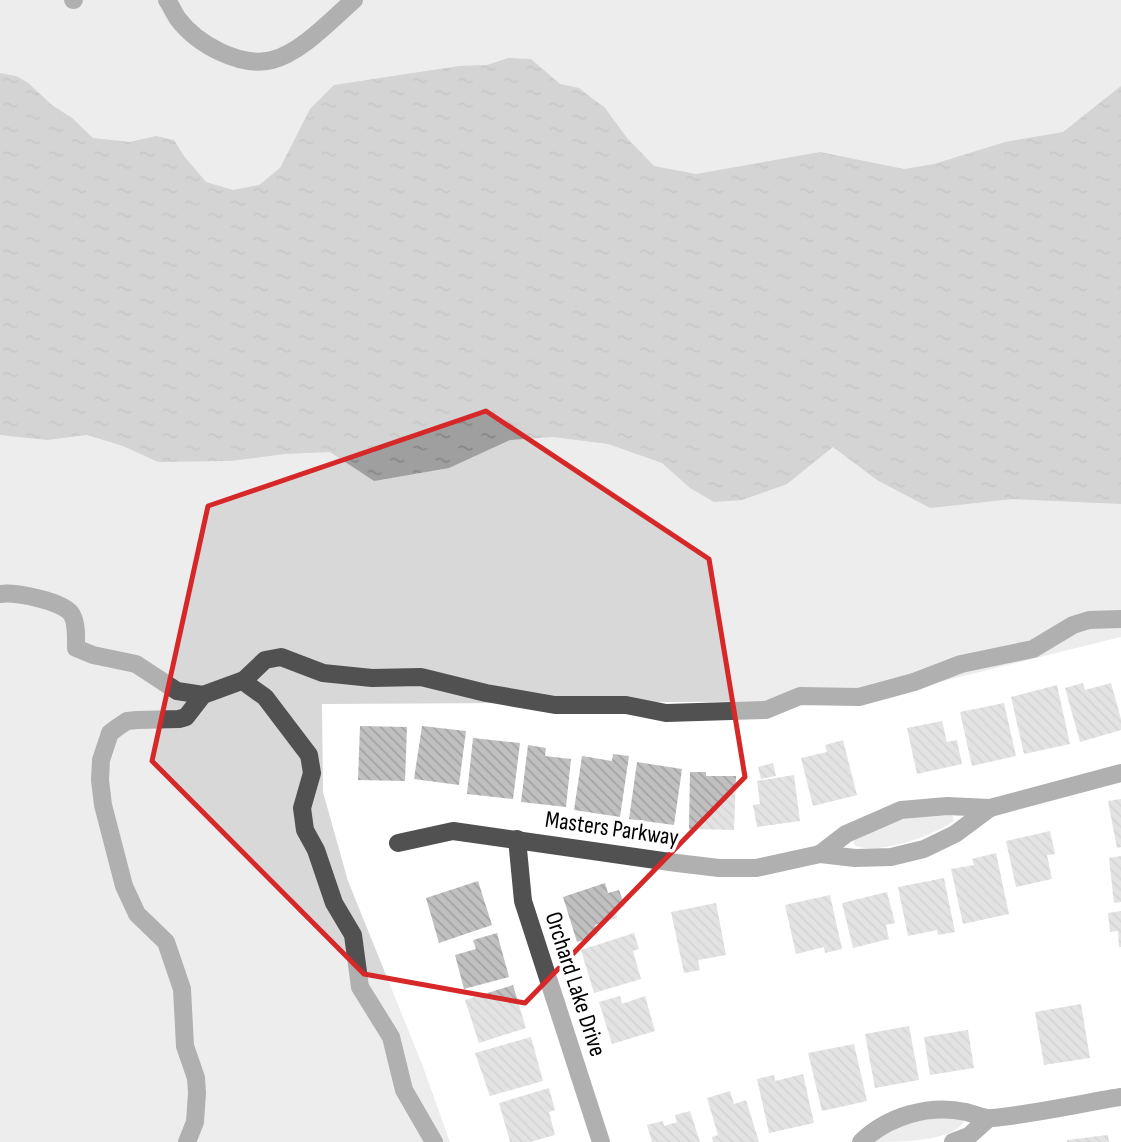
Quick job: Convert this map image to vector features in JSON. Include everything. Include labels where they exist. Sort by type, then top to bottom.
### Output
[{"type":"street","points":[[167,0],[178,19],[200,40],[237,58],[258,62],[274,60],[298,47],[354,0]]},
{"type":"street","points":[[0,594],[20,594],[64,606],[71,612],[75,622],[76,648],[93,655],[136,664],[177,691],[203,695],[244,680],[265,660],[281,657],[323,673],[372,678],[421,677],[486,694],[555,705],[626,705],[666,713],[766,709],[800,696],[859,697],[914,682],[961,664],[1033,649],[1073,625],[1089,620],[1121,619]]},
{"type":"street","points":[[244,680],[265,697],[309,755],[312,773],[302,808],[305,830],[316,850],[334,903],[353,935],[359,987],[391,1037],[404,1090],[435,1142]]},
{"type":"street","points":[[187,1142],[195,1122],[197,1093],[196,1079],[185,1046],[182,989],[166,942],[137,914],[124,886],[103,805],[100,760],[110,733],[127,721],[187,717],[203,695]]},
{"type":"street","name":"Masters Parkway","points":[[820,854],[846,834],[901,810],[947,806],[990,808],[1121,773]]},
{"type":"street","name":"Masters Parkway","points":[[398,843],[453,831],[719,867],[756,868],[820,854],[879,858],[924,849],[956,834],[990,808]]},
{"type":"street","name":"Orchard Lake Drive","points":[[517,839],[523,901],[601,1142]]},
{"type":"street","points":[[861,1142],[875,1128],[903,1115],[937,1110],[965,1111],[989,1118],[1121,1097]]},
{"type":"street","points":[[953,1142],[969,1136],[989,1118]]},
{"type":"highlighted area","points":[[486,411],[709,559],[745,777],[525,1003],[364,974],[152,761],[208,506]]},
{"type":"shaded area","points":[[0,0],[1121,0],[1121,637],[862,701],[322,704],[323,792],[348,881],[422,1064],[450,1142],[0,1142]]},
{"type":"shaded area","points":[[947,814],[953,816],[954,821],[933,833],[905,843],[876,848],[854,845],[854,840],[888,824],[909,818]]},
{"type":"shaded area","points":[[935,1118],[960,1118],[964,1122],[948,1134],[936,1137],[873,1142],[903,1126]]},
{"type":"water","points":[[508,58],[531,59],[560,84],[579,88],[605,108],[627,138],[654,166],[696,174],[820,152],[904,169],[934,164],[1005,142],[1063,132],[1121,86],[1121,504],[1013,499],[930,508],[877,480],[833,447],[787,484],[742,500],[714,502],[690,488],[662,463],[608,444],[553,437],[510,440],[449,468],[374,481],[330,452],[230,461],[158,462],[123,446],[87,435],[47,440],[0,435],[0,73],[16,76],[27,82],[93,138],[130,142],[156,136],[174,140],[206,182],[233,190],[259,185],[280,168],[310,109],[334,85],[459,66],[487,65]]},
{"type":"building","points":[[1083,683],[1085,690],[1111,683],[1121,719],[1121,730],[1080,742],[1065,688]]},
{"type":"building","points":[[1057,685],[1070,744],[1024,754],[1011,697]]},
{"type":"building","points":[[1004,703],[1016,756],[972,766],[960,712]]},
{"type":"building","points":[[942,721],[947,742],[957,740],[962,764],[917,774],[907,728]]},
{"type":"building","points":[[360,726],[407,727],[405,781],[358,780]]},
{"type":"building","points":[[422,726],[466,731],[459,785],[414,779]]},
{"type":"building","points":[[473,738],[520,743],[513,799],[467,794]]},
{"type":"building","points":[[843,740],[857,795],[813,806],[801,758],[827,752],[825,745]]},
{"type":"building","points":[[528,745],[546,748],[545,756],[571,759],[566,807],[521,802]]},
{"type":"building","points":[[613,754],[629,756],[620,817],[574,810],[582,756],[612,761]]},
{"type":"building","points":[[637,762],[682,769],[674,825],[629,819]]},
{"type":"building","points":[[773,763],[776,776],[761,779],[758,767]]},
{"type":"building","points":[[690,772],[706,772],[706,776],[736,776],[734,830],[689,829]]},
{"type":"building","points":[[794,775],[800,821],[757,827],[753,805],[760,804],[757,781]]},
{"type":"building","points":[[1121,799],[1121,847],[1117,848],[1108,801]]},
{"type":"building","points":[[1050,831],[1055,854],[1047,855],[1052,879],[1016,887],[1006,841]]},
{"type":"building","points":[[996,853],[1009,914],[963,924],[951,869],[974,865],[972,859]]},
{"type":"building","points":[[1121,856],[1121,902],[1114,903],[1109,858]]},
{"type":"building","points":[[944,878],[955,932],[938,935],[937,930],[908,936],[898,887]]},
{"type":"building","points":[[478,881],[492,925],[439,943],[426,898]]},
{"type":"building","points":[[605,883],[608,893],[619,890],[625,906],[615,909],[617,918],[595,925],[598,935],[577,942],[563,897]]},
{"type":"building","points":[[887,892],[895,923],[886,925],[889,939],[853,948],[842,903]]},
{"type":"building","points":[[830,895],[842,949],[825,953],[824,947],[796,954],[785,905]]},
{"type":"building","points":[[716,903],[726,955],[698,960],[700,970],[684,973],[671,912]]},
{"type":"building","points":[[1121,911],[1119,947],[1118,931],[1110,932],[1108,913]]},
{"type":"building","points":[[497,933],[509,977],[464,989],[455,955],[476,949],[473,940]]},
{"type":"building","points":[[634,933],[639,949],[633,951],[641,979],[594,993],[581,950]]},
{"type":"building","points":[[513,985],[526,1028],[479,1043],[465,1000]]},
{"type":"building","points":[[620,996],[622,1004],[645,996],[655,1031],[612,1044],[599,1002]]},
{"type":"building","points":[[1081,1004],[1090,1058],[1044,1065],[1035,1012]]},
{"type":"building","points":[[909,1026],[919,1080],[875,1088],[865,1034]]},
{"type":"building","points":[[968,1030],[974,1068],[930,1075],[924,1037]]},
{"type":"building","points":[[531,1037],[543,1081],[490,1096],[475,1053]]},
{"type":"building","points":[[854,1044],[867,1101],[822,1111],[808,1053]]},
{"type":"building","points":[[803,1074],[814,1123],[769,1133],[757,1079],[774,1075],[775,1081]]},
{"type":"building","points":[[549,1088],[555,1110],[549,1112],[555,1135],[530,1142],[510,1142],[499,1103]]},
{"type":"building","points":[[730,1091],[734,1104],[746,1100],[759,1142],[713,1142],[712,1137],[718,1135],[707,1098]]},
{"type":"building","points":[[690,1111],[700,1142],[652,1142],[647,1125],[663,1121],[664,1126],[677,1122],[675,1115]]},
{"type":"building","points":[[1108,1135],[1109,1142],[1067,1142],[1067,1140]]}]
